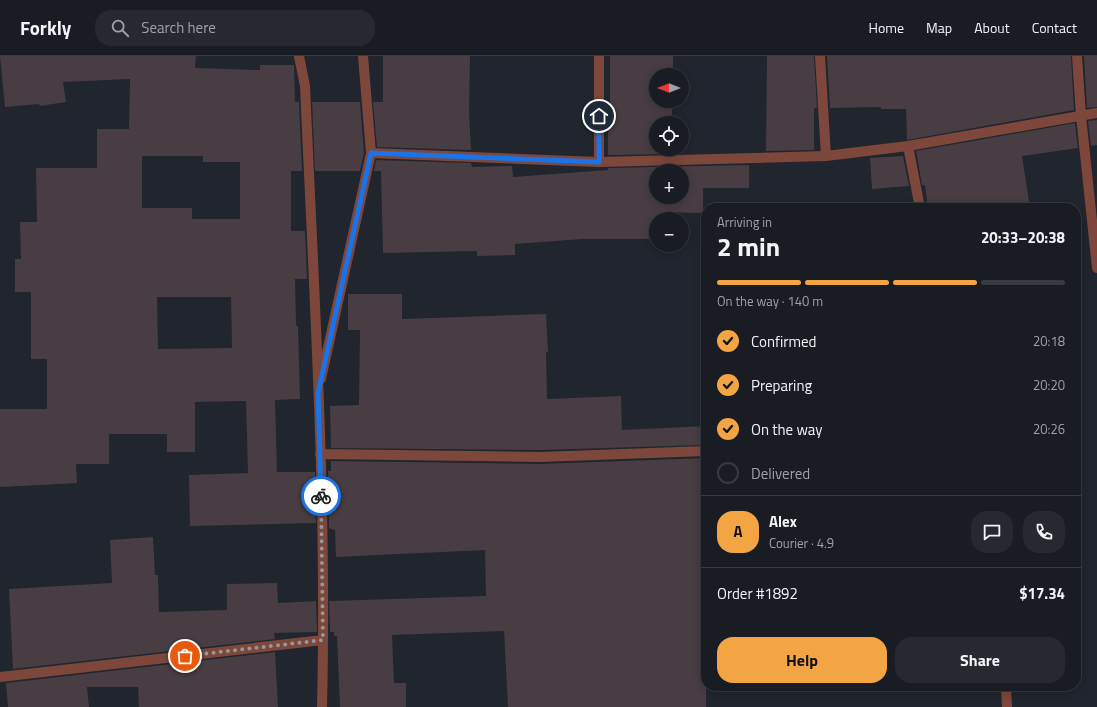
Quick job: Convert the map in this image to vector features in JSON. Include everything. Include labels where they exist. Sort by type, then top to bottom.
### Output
[{"type":"street","points":[[299,56],[306,86],[318,393],[323,640],[322,707]]},
{"type":"street","points":[[318,393],[371,153],[363,56]]},
{"type":"street","points":[[599,56],[599,162]]},
{"type":"street","points":[[820,56],[826,156]]},
{"type":"street","points":[[1078,56],[1081,116],[1097,268]]},
{"type":"street","points":[[371,153],[599,162],[826,156],[908,146],[1097,113]]},
{"type":"street","points":[[908,146],[919,203]]},
{"type":"street","points":[[320,454],[540,457],[701,451]]},
{"type":"street","points":[[0,677],[323,640]]},
{"type":"street","points":[[1006,691],[1007,707]]},
{"type":"building","points":[[0,56],[196,56],[195,68],[260,70],[260,65],[294,65],[295,102],[299,102],[302,171],[291,171],[291,231],[305,231],[307,279],[295,279],[300,399],[275,400],[277,472],[315,472],[316,523],[190,526],[189,475],[248,473],[246,401],[195,402],[195,452],[167,452],[167,434],[109,434],[109,464],[76,464],[77,483],[0,487],[0,409],[47,409],[47,359],[31,359],[31,292],[15,292],[15,259],[21,259],[20,222],[37,222],[36,168],[97,168],[97,129],[129,129],[130,79],[63,82],[66,102],[40,106],[39,104],[5,107]],"holes":[[[142,156],[203,156],[203,162],[240,162],[240,219],[192,219],[192,208],[142,208]],[[157,297],[231,297],[232,348],[158,349]]]},
{"type":"building","points":[[383,56],[470,56],[469,112],[471,150],[377,147],[373,102],[383,102]]},
{"type":"building","points":[[610,56],[673,56],[673,68],[649,68],[649,108],[672,108],[672,116],[649,116],[649,154],[608,155],[608,115],[610,115]]},
{"type":"building","points":[[767,56],[814,56],[817,108],[814,108],[814,150],[766,151]]},
{"type":"building","points":[[827,56],[1071,56],[1074,110],[907,140],[906,109],[881,109],[881,107],[830,108]]},
{"type":"building","points":[[1084,56],[1097,56],[1097,107],[1087,108]]},
{"type":"building","points":[[312,102],[360,102],[364,153],[360,171],[315,171]]},
{"type":"building","points":[[1097,120],[1097,145],[1091,146],[1088,121]]},
{"type":"building","points":[[1075,123],[1078,148],[1022,156],[1029,203],[927,203],[925,185],[922,185],[916,151]]},
{"type":"building","points":[[903,156],[909,186],[872,189],[870,158]]},
{"type":"building","points":[[376,160],[471,163],[472,167],[512,166],[513,177],[608,170],[608,168],[649,167],[649,204],[689,204],[689,166],[749,165],[749,188],[703,188],[701,213],[649,212],[649,239],[582,239],[515,244],[515,255],[477,256],[477,251],[383,253],[381,171],[374,171]]},
{"type":"building","points":[[348,294],[402,294],[402,319],[546,314],[548,352],[546,352],[547,399],[621,396],[622,430],[701,426],[701,445],[540,450],[331,448],[330,406],[359,405],[360,330],[348,330]]},
{"type":"building","points":[[701,458],[701,691],[706,691],[706,707],[508,707],[504,631],[392,635],[394,683],[406,683],[406,707],[340,707],[337,636],[334,636],[334,632],[330,632],[329,601],[486,596],[485,550],[336,557],[335,530],[329,528],[328,471],[331,471],[331,461],[540,464]]},
{"type":"building","points":[[153,537],[155,575],[158,575],[159,612],[227,610],[227,584],[277,583],[278,603],[316,601],[317,632],[274,633],[275,639],[13,669],[9,589],[112,583],[110,540]]},
{"type":"building","points":[[275,652],[278,707],[139,707],[138,687],[87,687],[89,707],[8,707],[6,683]]},
{"type":"way so far","points":[[185,656],[323,640],[321,496]]},
{"type":"route","points":[[321,496],[318,393],[371,153],[599,162],[599,116]]}]
